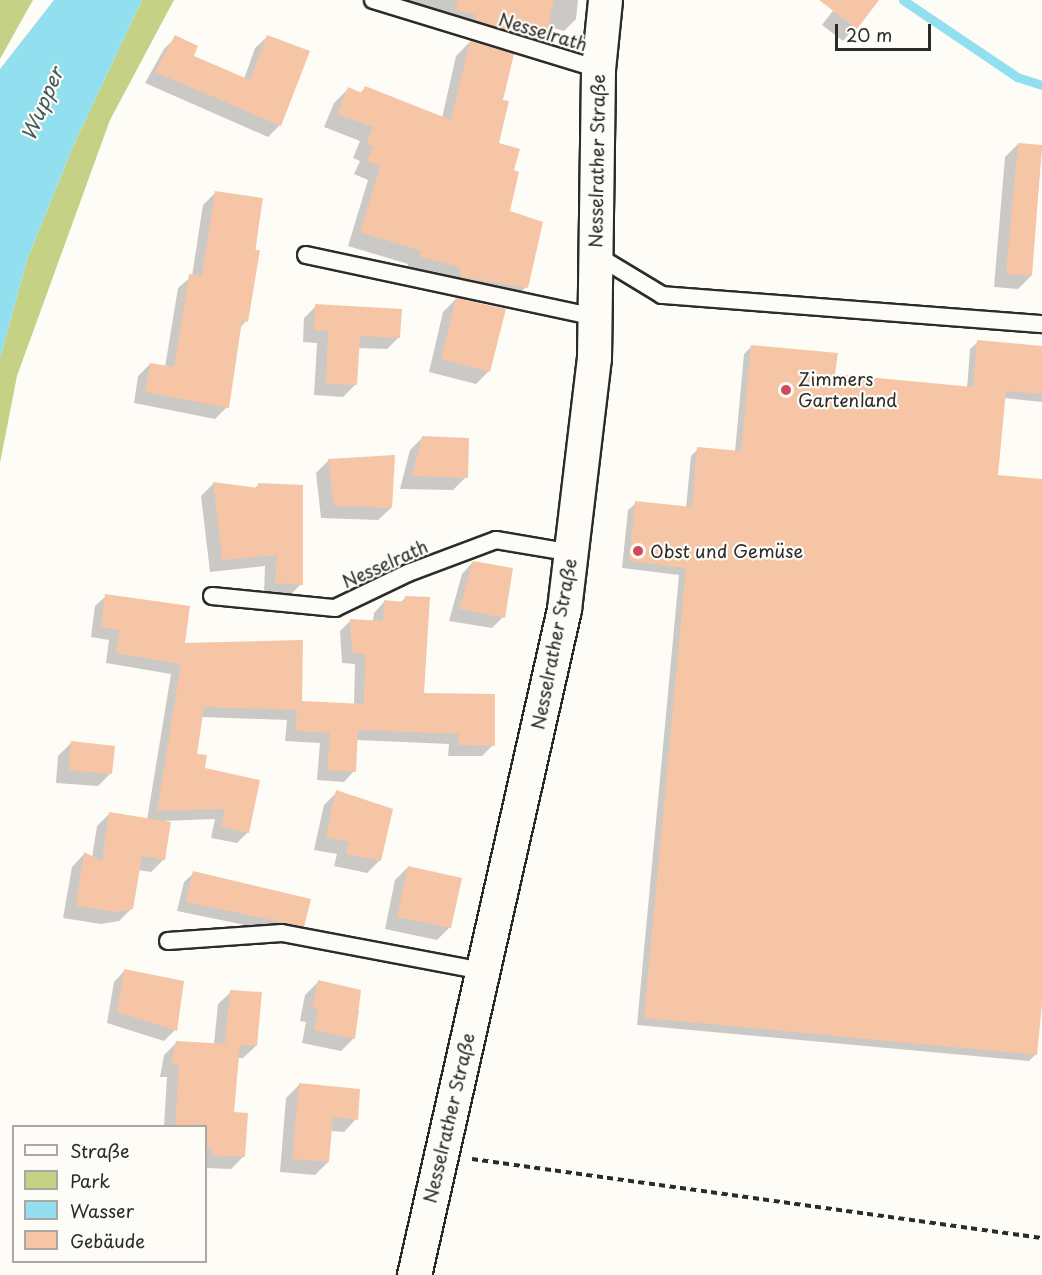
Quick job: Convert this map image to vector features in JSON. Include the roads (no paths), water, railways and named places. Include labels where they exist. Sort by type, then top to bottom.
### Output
[{"type":"main road","name":"Nesselrather Straße","points":[[414,1275],[564,609],[590,412],[595,317],[598,69],[605,0]]},
{"type":"lane","name":"Nesselrath","points":[[373,0],[598,69]]},
{"type":"lane","points":[[306,255],[595,317]]},
{"type":"lane","points":[[596,255],[662,295],[1042,324]]},
{"type":"lane","name":"Nesselrath","points":[[212,596],[335,608],[408,573],[496,540],[572,553]]},
{"type":"lane","points":[[168,941],[282,933],[483,971]]},
{"type":"water","name":"Wupper","points":[[54,0],[142,0],[74,144],[27,260],[0,358],[0,69]]},
{"type":"waterway","points":[[903,0],[1017,77],[1042,85]]},
{"type":"place","name":"Zimmers Gartenland","points":[[786,390]]},
{"type":"place","name":"Obst und Gemüse","points":[[638,551]]}]
